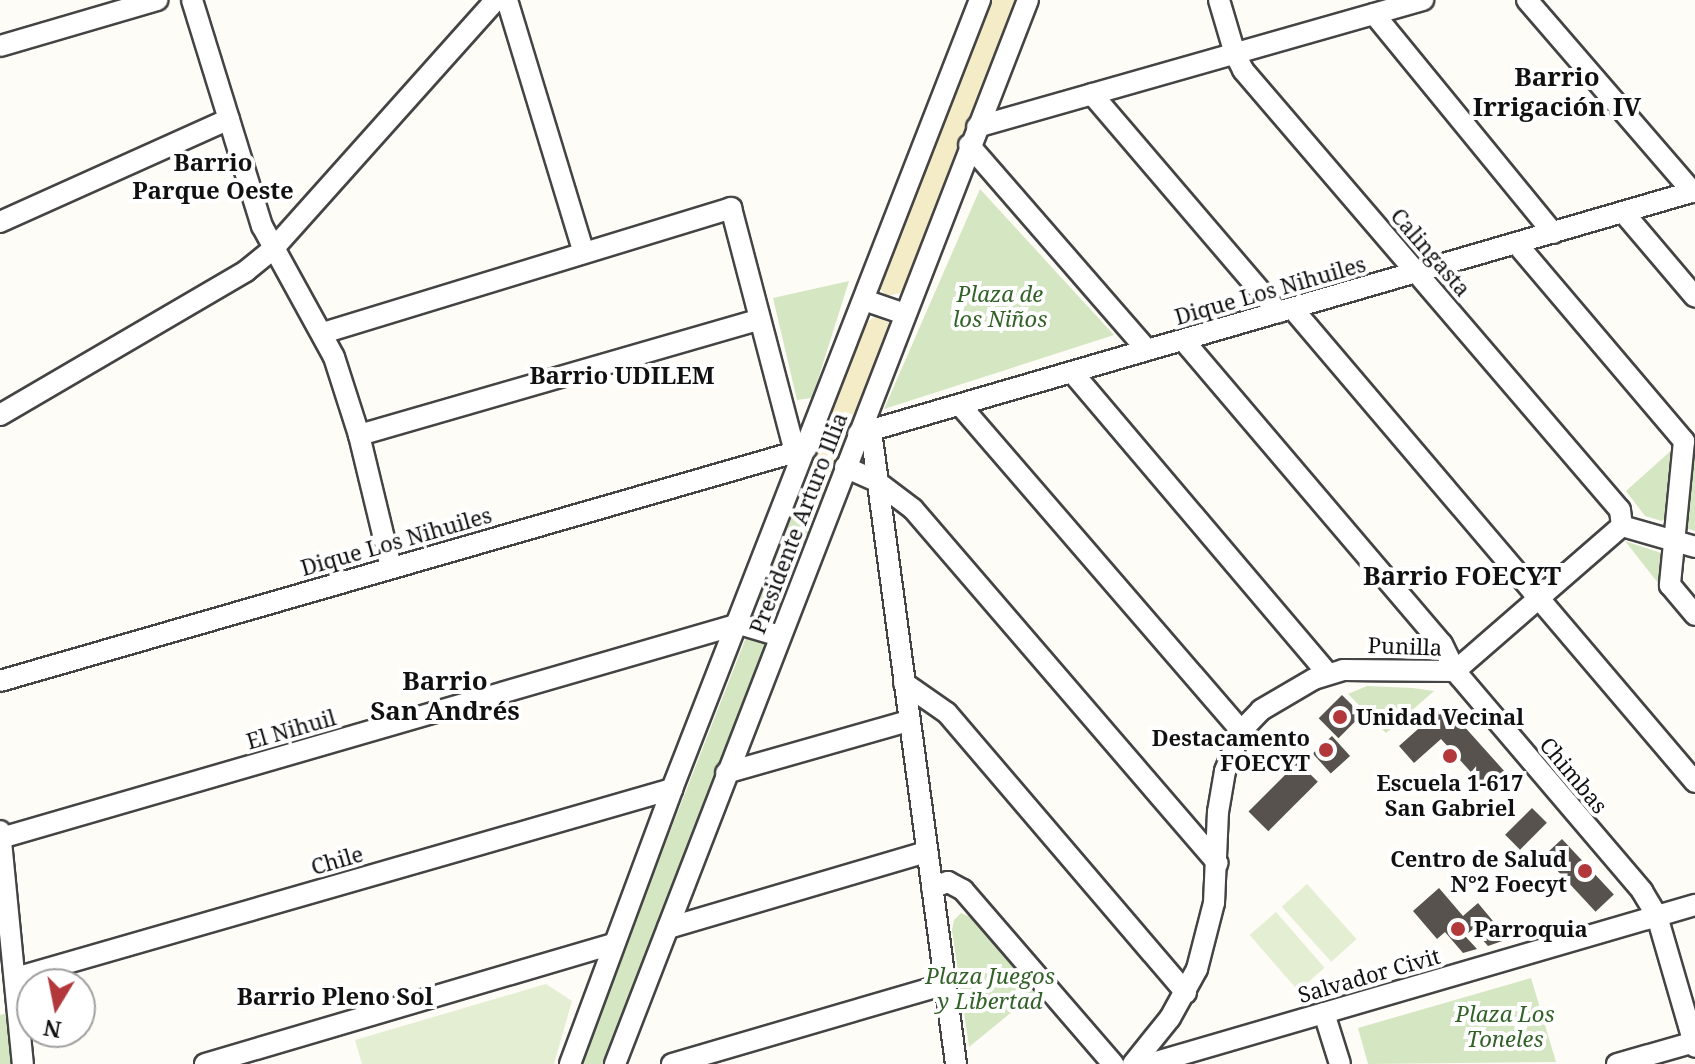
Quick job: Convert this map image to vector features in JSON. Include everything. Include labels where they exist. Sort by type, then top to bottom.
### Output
[{"type":"street","points":[[0,46],[157,0]]},
{"type":"street","points":[[192,0],[262,226],[323,333],[359,435],[391,567]]},
{"type":"street","points":[[0,415],[246,271],[274,248],[496,0]]},
{"type":"street","points":[[507,0],[584,253]]},
{"type":"street","name":"Presidente Arturo Illia","points":[[570,1064],[672,789],[739,624],[800,450],[864,300],[980,0]]},
{"type":"street","name":"Presidente Arturo Illia","points":[[615,1064],[845,467],[865,432],[905,314],[1028,0]]},
{"type":"street","name":"Calingasta","points":[[1219,0],[1243,70],[1620,510],[1622,526]]},
{"type":"street","points":[[1147,350],[973,136],[1092,94],[1423,0]]},
{"type":"street","points":[[1527,0],[1694,191]]},
{"type":"street","points":[[1374,14],[1553,233]]},
{"type":"street","points":[[1092,94],[1538,597],[1695,782]]},
{"type":"street","points":[[0,222],[229,119]]},
{"type":"street","name":"Dique Los Nihuiles","points":[[865,432],[1694,191]]},
{"type":"street","points":[[323,333],[731,208],[760,319],[800,450]]},
{"type":"street","points":[[1623,212],[1695,297]]},
{"type":"street","points":[[1516,243],[1684,441],[1670,585],[1695,615]]},
{"type":"street","points":[[864,300],[905,314]]},
{"type":"street","points":[[359,435],[760,319]]},
{"type":"street","name":"Chimbas","points":[[1183,340],[1442,644],[1455,671],[1642,891],[1657,916],[1694,1044]]},
{"type":"street","points":[[1072,372],[1328,674]]},
{"type":"street","points":[[960,405],[1241,731]]},
{"type":"street","points":[[865,432],[876,481],[956,1064]]},
{"type":"street","name":"Dique Los Nihuiles","points":[[0,681],[800,450]]},
{"type":"street","points":[[845,467],[876,481],[913,509],[1217,863]]},
{"type":"street","points":[[1622,526],[1695,547]]},
{"type":"street","name":"Punilla","points":[[1133,1064],[1186,993],[1208,936],[1217,863],[1221,787],[1231,749],[1241,731],[1282,696],[1328,674],[1359,668],[1455,671],[1622,526]]},
{"type":"street","points":[[739,624],[780,636]]},
{"type":"street","name":"El Nihuil","points":[[1,838],[739,624]]},
{"type":"street","points":[[904,683],[947,713],[1186,993]]},
{"type":"street","points":[[726,773],[909,721]]},
{"type":"street","name":"Chile","points":[[15,978],[672,789]]},
{"type":"street","points":[[0,831],[15,978],[9,1006],[23,1064]]},
{"type":"street","points":[[668,928],[927,852]]},
{"type":"street","points":[[932,888],[948,882],[963,890],[1113,1064]]},
{"type":"street","name":"Salvador Civit","points":[[1149,1064],[1695,905]]},
{"type":"street","points":[[205,1064],[613,944]]},
{"type":"street","points":[[672,1064],[945,984]]},
{"type":"street","points":[[1324,1013],[1340,1064]]},
{"type":"street","points":[[1617,1064],[1694,1044]]},
{"type":"green space","name":"Plaza de los Niños","points":[[980,189],[1114,335],[884,409]]},
{"type":"green space","points":[[849,281],[812,398],[797,400],[773,298]]},
{"type":"green space","points":[[1695,432],[1695,531],[1686,528]]},
{"type":"green space","points":[[1674,448],[1667,517],[1662,521],[1645,516],[1626,491]]},
{"type":"green space","points":[[808,473],[832,483],[782,609],[768,611],[761,607],[760,598]]},
{"type":"green space","points":[[1625,541],[1661,553],[1658,583]]},
{"type":"green space","points":[[747,635],[765,642],[765,646],[604,1064],[579,1064]]},
{"type":"green space","points":[[1367,686],[1434,691],[1386,733],[1348,694]]},
{"type":"green space","points":[[1307,884],[1357,939],[1331,962],[1282,907]]},
{"type":"green space","points":[[1276,912],[1325,968],[1298,991],[1250,935]]},
{"type":"green space","name":"Plaza Juegos y Libertad","points":[[961,913],[970,917],[1035,993],[969,1047],[952,930],[954,920]]},
{"type":"green space","name":"Plaza Los Toneles","points":[[1531,978],[1556,1062],[1368,1064],[1358,1028]]},
{"type":"green space","points":[[546,984],[572,1001],[554,1064],[362,1064],[355,1040]]},
{"type":"green space","points":[[0,1015],[10,1016],[16,1064],[0,1064]]},
{"type":"sand","points":[[988,0],[1018,0],[904,292],[887,296],[878,287]]},
{"type":"sand","points":[[875,317],[888,322],[890,331],[832,483],[808,473],[864,324]]},
{"type":"building","name":"Unidad Vecinal","points":[[1342,695],[1362,715],[1338,738],[1319,718]]},
{"type":"building","points":[[1445,705],[1506,773],[1487,790],[1441,739],[1414,763],[1399,746]]},
{"type":"building","points":[[1332,736],[1350,756],[1331,773],[1313,753]]},
{"type":"building","points":[[1298,762],[1318,782],[1268,831],[1249,811]]},
{"type":"building","points":[[1532,808],[1547,823],[1520,850],[1505,835]]},
{"type":"building","points":[[1562,839],[1614,895],[1596,912],[1544,856]]},
{"type":"building","points":[[1439,888],[1463,916],[1478,903],[1508,939],[1488,946],[1473,929],[1465,936],[1477,949],[1463,953],[1445,932],[1437,939],[1413,911]]},
{"type":"place","name":"Unidad Vecinal","points":[[1340,717]]},
{"type":"place","name":"Destacamento FOECYT","points":[[1326,750]]},
{"type":"place","name":"Escuela 1-617 San Gabriel","points":[[1450,756]]},
{"type":"place","name":"Centro de Salud N°2 Foecyt","points":[[1585,871]]},
{"type":"place","name":"Parroquia","points":[[1458,929]]},
{"type":"district","name":"Barrio Irrigación IV","points":[[1557,92]]},
{"type":"district","name":"Barrio Parque Oeste","points":[[213,176]]},
{"type":"district","name":"Barrio UDILEM","points":[[622,375]]},
{"type":"district","name":"Barrio FOECYT","points":[[1462,576]]},
{"type":"district","name":"Barrio San Andrés","points":[[445,696]]},
{"type":"district","name":"Barrio Pleno Sol","points":[[335,996]]}]
